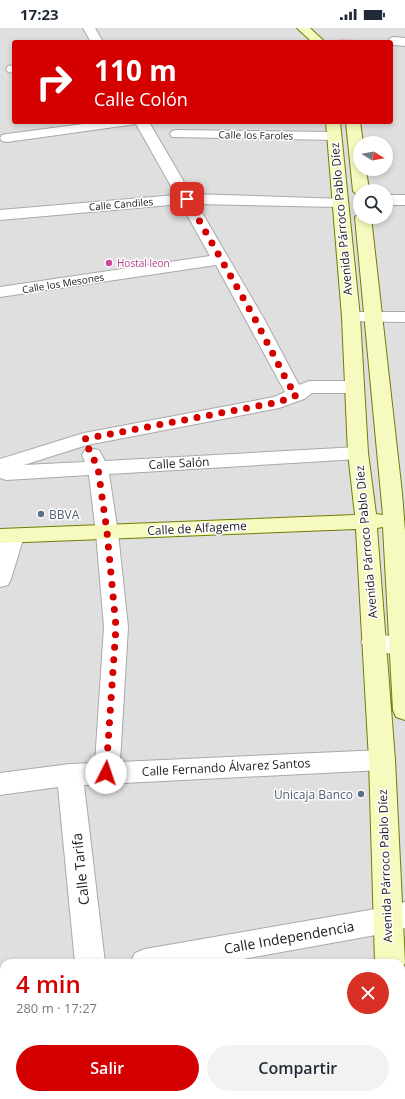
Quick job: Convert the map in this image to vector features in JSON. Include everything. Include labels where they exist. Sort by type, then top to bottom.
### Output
[{"type":"main road","points":[[302,28],[317,40]]},
{"type":"main road","points":[[310,28],[328,40]]},
{"type":"main road","points":[[320,28],[328,40]]},
{"type":"main road","name":"Avenida Párroco Pablo Díez","points":[[354,124],[359,184]]},
{"type":"main road","name":"Avenida Párroco Pablo Díez","points":[[334,129],[339,202],[350,317],[358,453],[366,520],[382,760],[396,918],[391,959]]},
{"type":"main road","name":"Avenida Párroco Pablo Díez","points":[[364,224],[400,521],[405,710]]},
{"type":"main road","points":[[355,387],[369,400],[378,491],[400,521]]},
{"type":"main road","name":"Calle de Alfageme","points":[[7,536],[366,520],[400,521]]},
{"type":"street","points":[[89,28],[96,40]]},
{"type":"street","points":[[7,138],[115,124]]},
{"type":"street","points":[[143,124],[221,258],[289,385],[297,395]]},
{"type":"street","name":"Calle los Faroles","points":[[177,134],[334,129]]},
{"type":"street","name":"Calle Candiles","points":[[0,215],[187,199],[339,202]]},
{"type":"street","points":[[393,200],[405,200]]},
{"type":"street","name":"Calle los Mesones","points":[[0,292],[221,258]]},
{"type":"street","points":[[350,317],[405,317]]},
{"type":"street","points":[[0,466],[84,439],[279,402],[297,395],[309,387],[355,387]]},
{"type":"street","points":[[84,439],[98,468],[107,532],[116,627],[106,773]]},
{"type":"street","name":"Calle Salón","points":[[0,473],[358,453]]},
{"type":"street","points":[[0,579],[7,536]]},
{"type":"street","points":[[373,642],[403,648]]},
{"type":"street","name":"Calle Fernando Álvarez Santos","points":[[0,784],[70,775],[382,760]]},
{"type":"street","name":"Calle Tarifa","points":[[70,775],[90,959]]},
{"type":"street","name":"Calle Independencia","points":[[167,959],[396,918]]},
{"type":"shaded area","points":[[0,28],[405,28],[405,959],[0,959]]},
{"type":"place","name":"Hostal leon","points":[[109,263]]},
{"type":"place","name":"BBVA","points":[[41,514]]},
{"type":"place","name":"Unicaja Banco","points":[[361,794]]},
{"type":"route","points":[[106,773],[116,627],[107,532],[98,468],[84,439],[279,402],[297,395],[289,385],[255,319],[187,199]]}]
